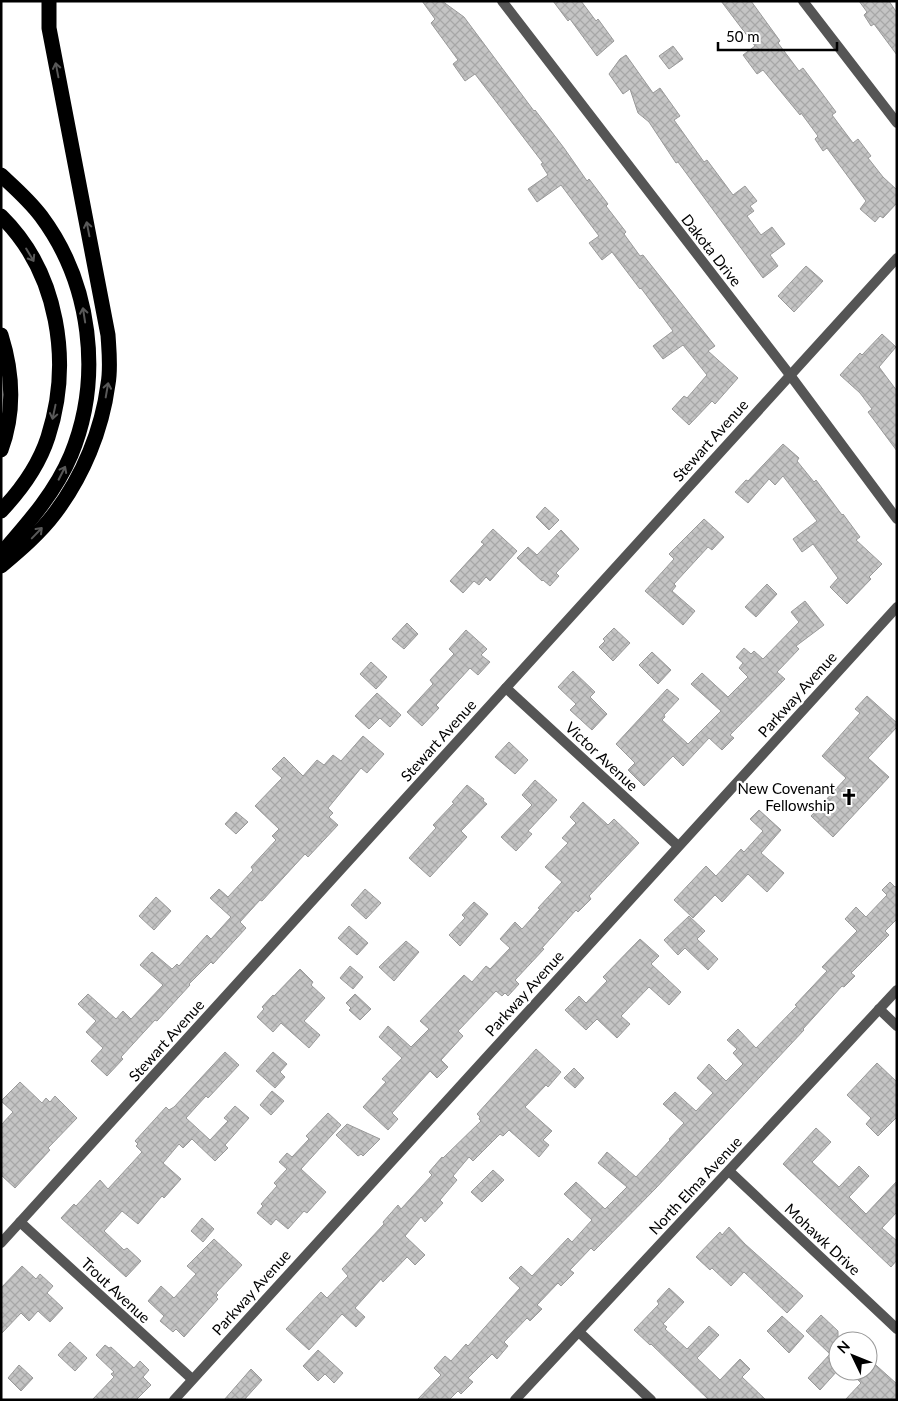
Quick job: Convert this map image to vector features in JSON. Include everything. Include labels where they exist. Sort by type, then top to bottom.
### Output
[{"type":"highway","points":[[1,566],[38,533],[55,513],[80,474],[99,427],[109,382],[108,335],[49,28],[49,1]]},
{"type":"highway","points":[[1,554],[44,502],[71,455],[85,404],[88,368],[84,315],[74,276],[58,243],[45,222],[31,203],[6,179]]},
{"type":"highway","points":[[1,216],[22,242],[43,280],[54,313],[58,337],[60,378],[48,438],[30,474],[1,511]]},
{"type":"highway","points":[[1,335],[7,352],[12,401],[9,422],[1,450]]},
{"type":"street","name":"Dakota Drive","points":[[502,1],[790,375],[897,519]]},
{"type":"street","points":[[803,1],[897,123]]},
{"type":"street","name":"Stewart Avenue","points":[[1,1243],[897,258]]},
{"type":"street","name":"Parkway Avenue","points":[[174,1400],[897,607]]},
{"type":"street","name":"Victor Avenue","points":[[506,688],[678,846]]},
{"type":"street","name":"North Elma Avenue","points":[[515,1400],[897,990]]},
{"type":"street","points":[[879,1009],[897,1026]]},
{"type":"street","name":"Mohawk Drive","points":[[729,1171],[897,1329]]},
{"type":"street","name":"Trout Avenue","points":[[20,1222],[192,1379]]},
{"type":"street","points":[[579,1332],[651,1400]]},
{"type":"building","points":[[422,1],[442,1],[464,17],[587,181],[589,179],[608,204],[606,206],[626,232],[624,234],[640,256],[643,255],[715,346],[708,351],[738,378],[715,404],[712,401],[689,425],[672,409],[684,396],[687,398],[707,375],[683,345],[663,359],[653,346],[673,331],[612,252],[602,260],[589,243],[599,236],[561,185],[537,202],[528,189],[548,175],[541,164],[543,163],[475,74],[465,81],[453,64],[458,60],[431,23],[435,19]]},
{"type":"building","points":[[553,1],[581,1],[596,21],[598,19],[614,41],[597,56],[570,19],[568,21]]},
{"type":"building","points":[[721,1],[751,1],[799,71],[803,68],[836,112],[832,115],[853,143],[858,139],[871,156],[868,158],[883,177],[897,190],[897,203],[883,218],[880,216],[875,222],[860,209],[866,201],[827,148],[823,151],[815,139],[818,136],[801,113],[800,115],[763,70],[757,74],[743,55],[755,46]]},
{"type":"building","points":[[859,1],[889,1],[897,13],[897,55],[874,24],[871,26],[864,15],[867,12]]},
{"type":"building","points":[[673,46],[683,59],[669,69],[659,56]]},
{"type":"building","points":[[626,55],[653,93],[660,88],[680,116],[674,120],[704,162],[707,160],[733,195],[745,186],[757,201],[750,206],[754,211],[747,216],[761,235],[772,227],[785,244],[770,255],[778,266],[763,278],[678,162],[676,163],[649,122],[638,113],[630,89],[623,94],[609,74],[620,59]]},
{"type":"building","points":[[806,266],[823,281],[794,312],[778,296]]},
{"type":"building","points":[[882,334],[896,347],[879,367],[897,391],[897,451],[868,412],[872,409],[860,393],[840,375],[860,353],[862,355]]},
{"type":"building","points":[[783,444],[799,458],[797,461],[814,482],[816,480],[843,514],[860,537],[856,540],[882,564],[869,577],[871,579],[847,604],[830,587],[838,578],[813,544],[802,552],[793,539],[817,521],[783,476],[775,485],[769,479],[748,503],[735,492]]},
{"type":"building","points":[[545,507],[559,520],[549,530],[536,517]]},
{"type":"building","points":[[704,519],[724,537],[712,550],[708,547],[674,584],[676,586],[672,591],[695,611],[683,625],[645,591],[674,559],[669,554]]},
{"type":"building","points":[[493,529],[517,551],[490,581],[486,577],[479,585],[474,581],[463,593],[450,581],[484,544],[481,542]]},
{"type":"building","points":[[561,530],[579,549],[556,573],[559,576],[550,586],[517,558],[528,547],[537,555]]},
{"type":"building","points":[[767,584],[777,594],[756,617],[745,607]]},
{"type":"building","points":[[805,601],[824,625],[796,646],[799,649],[777,672],[785,679],[730,735],[734,738],[722,750],[709,738],[683,766],[673,756],[644,786],[628,770],[635,763],[616,744],[667,689],[679,699],[664,715],[665,717],[662,720],[688,744],[721,711],[691,684],[702,673],[728,697],[748,677],[739,668],[743,663],[736,657],[744,648],[751,654],[754,651],[763,659],[799,622],[791,612]]},
{"type":"building","points":[[407,623],[418,634],[404,649],[392,639]]},
{"type":"building","points":[[614,628],[630,643],[613,661],[599,647],[605,641],[603,639]]},
{"type":"building","points":[[466,630],[487,649],[481,655],[490,662],[478,675],[470,668],[436,705],[439,708],[422,726],[407,712],[433,684],[430,680],[454,654],[449,649]]},
{"type":"building","points":[[652,652],[671,670],[658,684],[639,665]]},
{"type":"building","points":[[371,662],[387,677],[376,689],[360,674]]},
{"type":"building","points":[[573,671],[595,692],[590,697],[607,714],[592,730],[570,710],[576,704],[558,687]]},
{"type":"building","points":[[377,693],[401,715],[390,727],[380,718],[369,729],[355,716]]},
{"type":"building","name":"New Covenant Fellowship","points":[[867,696],[897,723],[897,727],[868,758],[889,777],[833,837],[811,816],[846,778],[822,756],[860,713],[855,709]]},
{"type":"building","points":[[363,736],[384,754],[367,773],[361,768],[328,808],[333,813],[329,817],[338,825],[308,857],[305,854],[262,901],[260,900],[240,922],[246,928],[213,964],[211,962],[189,984],[157,1021],[155,1020],[121,1057],[123,1059],[107,1076],[91,1061],[103,1048],[86,1032],[96,1021],[78,1004],[88,994],[116,1019],[123,1011],[131,1019],[163,985],[140,965],[152,952],[172,969],[177,964],[179,966],[207,935],[211,939],[231,917],[210,898],[219,889],[228,897],[253,870],[251,867],[276,840],[272,836],[279,829],[255,806],[282,778],[272,769],[284,757],[303,776],[317,760],[324,765],[333,755],[341,761]]},
{"type":"building","points":[[509,742],[528,760],[515,774],[495,757]]},
{"type":"building","points":[[535,780],[557,800],[528,831],[532,834],[516,851],[501,837],[532,805],[522,795]]},
{"type":"building","points":[[467,785],[484,799],[483,801],[487,804],[461,831],[467,837],[430,877],[409,858],[436,828],[433,825],[454,803],[452,802]]},
{"type":"building","points":[[583,802],[608,825],[614,819],[639,843],[589,896],[591,899],[578,912],[576,910],[542,948],[544,949],[515,980],[519,984],[508,996],[505,993],[502,996],[496,991],[458,1031],[463,1036],[441,1060],[448,1067],[437,1078],[430,1071],[392,1113],[398,1119],[388,1130],[363,1107],[386,1082],[382,1079],[402,1058],[379,1037],[388,1026],[411,1047],[429,1029],[420,1021],[464,975],[472,982],[486,966],[490,969],[510,948],[500,939],[515,922],[522,929],[562,882],[545,867],[568,843],[562,838],[576,823],[570,817]]},
{"type":"building","points":[[759,810],[781,830],[761,853],[784,873],[767,892],[748,874],[722,902],[715,895],[693,918],[674,900],[706,866],[716,876],[741,849],[744,852],[763,831],[750,819]]},
{"type":"building","points":[[236,812],[248,822],[236,834],[225,824]]},
{"type":"building","points":[[890,882],[895,887],[897,886],[897,919],[885,931],[889,935],[851,973],[855,976],[844,987],[842,986],[804,1030],[656,1188],[594,1251],[591,1248],[570,1270],[574,1273],[561,1286],[558,1283],[537,1305],[542,1309],[530,1321],[527,1318],[504,1342],[508,1346],[497,1359],[492,1354],[468,1378],[473,1382],[461,1394],[458,1391],[449,1400],[417,1400],[441,1375],[434,1368],[445,1356],[451,1361],[466,1344],[468,1346],[520,1288],[509,1278],[521,1266],[532,1276],[568,1238],[572,1242],[592,1220],[564,1194],[576,1182],[605,1209],[627,1187],[598,1163],[607,1152],[636,1177],[684,1123],[663,1104],[675,1092],[696,1111],[713,1093],[697,1078],[709,1064],[726,1081],[743,1064],[733,1053],[737,1049],[727,1040],[738,1029],[756,1048],[797,1006],[795,1005],[827,971],[822,967],[857,931],[845,919],[856,907],[866,917],[887,895],[882,890]]},
{"type":"building","points":[[365,889],[381,903],[366,919],[351,905]]},
{"type":"building","points":[[156,897],[171,911],[154,930],[139,916]]},
{"type":"building","points":[[474,902],[488,914],[460,946],[449,935],[465,918],[462,915]]},
{"type":"building","points":[[689,916],[705,931],[697,939],[718,959],[708,970],[685,948],[678,955],[664,940]]},
{"type":"building","points":[[349,926],[368,943],[357,955],[338,938]]},
{"type":"building","points":[[640,939],[659,956],[651,964],[681,992],[669,1005],[649,987],[621,1016],[630,1024],[617,1038],[597,1019],[586,1030],[565,1010],[579,996],[586,1003],[607,981],[603,977]]},
{"type":"building","points":[[406,941],[419,952],[394,981],[379,967]]},
{"type":"building","points":[[350,966],[363,977],[353,989],[340,978]]},
{"type":"building","points":[[300,969],[313,982],[311,985],[325,998],[304,1021],[320,1035],[309,1048],[281,1023],[273,1032],[257,1017],[264,1009],[262,1007]]},
{"type":"building","points":[[355,994],[371,1009],[360,1020],[349,1010],[351,1008],[346,1003]]},
{"type":"building","points":[[536,1049],[561,1072],[548,1087],[546,1085],[525,1107],[552,1131],[543,1140],[549,1145],[539,1157],[509,1130],[503,1136],[500,1134],[473,1161],[469,1157],[453,1176],[457,1180],[440,1200],[443,1203],[425,1222],[421,1217],[405,1236],[425,1255],[415,1265],[407,1257],[383,1282],[381,1279],[355,1308],[365,1317],[356,1327],[342,1314],[309,1350],[286,1329],[321,1292],[327,1298],[348,1276],[342,1269],[384,1224],[383,1222],[398,1205],[401,1209],[432,1175],[429,1172],[442,1157],[481,1121],[477,1114]]},
{"type":"building","points":[[225,1052],[239,1065],[186,1118],[210,1140],[228,1121],[224,1118],[235,1106],[249,1118],[225,1145],[228,1148],[215,1161],[192,1139],[183,1148],[179,1144],[163,1163],[181,1179],[164,1198],[162,1196],[138,1224],[122,1211],[104,1231],[124,1250],[127,1248],[141,1261],[126,1277],[61,1218],[74,1204],[76,1206],[100,1180],[108,1189],[142,1152],[136,1146],[138,1144],[135,1141],[166,1107],[169,1110],[174,1107]]},
{"type":"building","points":[[273,1052],[287,1064],[280,1072],[285,1077],[275,1088],[256,1071]]},
{"type":"building","points":[[877,1063],[897,1082],[897,1117],[878,1136],[866,1124],[871,1118],[847,1095]]},
{"type":"building","points":[[574,1068],[584,1078],[575,1088],[564,1078]]},
{"type":"building","points":[[20,1082],[42,1103],[46,1098],[50,1102],[55,1096],[77,1118],[48,1148],[50,1150],[15,1188],[1,1175],[1,1125],[13,1112],[1,1101]]},
{"type":"building","points":[[272,1091],[284,1101],[271,1115],[260,1105]]},
{"type":"building","points":[[328,1113],[341,1125],[301,1169],[326,1192],[307,1213],[304,1211],[288,1229],[276,1219],[271,1225],[257,1213],[263,1206],[261,1204],[277,1186],[274,1183],[287,1169],[279,1162],[287,1153],[292,1157],[309,1139],[306,1136]]},
{"type":"building","points":[[347,1124],[380,1139],[363,1156],[361,1154],[358,1156],[336,1135]]},
{"type":"building","points":[[816,1128],[831,1142],[812,1162],[839,1187],[859,1166],[869,1176],[849,1197],[866,1214],[897,1181],[897,1212],[882,1228],[897,1241],[897,1260],[891,1267],[783,1164]]},
{"type":"building","points":[[493,1170],[504,1180],[482,1202],[471,1192]]},
{"type":"building","points":[[202,1218],[214,1229],[203,1242],[191,1231]]},
{"type":"building","points":[[729,1227],[745,1244],[803,1296],[787,1313],[744,1272],[731,1286],[712,1268],[710,1270],[696,1257],[720,1232],[722,1235]]},
{"type":"building","points":[[214,1239],[242,1265],[216,1293],[218,1299],[184,1337],[176,1329],[173,1332],[160,1321],[164,1316],[148,1301],[161,1286],[174,1298],[196,1274],[187,1266]]},
{"type":"building","points":[[22,1266],[36,1279],[40,1274],[53,1286],[47,1293],[63,1308],[50,1322],[38,1311],[29,1321],[21,1313],[1,1334],[1,1288]]},
{"type":"building","points":[[669,1288],[684,1302],[663,1324],[667,1327],[665,1329],[687,1349],[709,1326],[719,1335],[697,1358],[720,1380],[740,1359],[750,1369],[742,1377],[766,1400],[709,1400],[634,1330],[659,1304],[657,1301]]},
{"type":"building","points":[[821,1315],[838,1331],[828,1331],[828,1352],[806,1331]]},
{"type":"building","points":[[782,1316],[804,1336],[789,1353],[767,1331]]},
{"type":"building","points":[[70,1342],[87,1358],[75,1371],[58,1355]]},
{"type":"building","points":[[105,1345],[109,1348],[111,1347],[134,1368],[140,1361],[149,1370],[143,1377],[151,1385],[136,1400],[92,1400],[114,1377],[111,1374],[114,1372],[96,1355]]},
{"type":"building","points":[[318,1350],[343,1373],[334,1383],[325,1374],[318,1381],[303,1366]]},
{"type":"building","points":[[828,1356],[828,1381],[820,1390],[808,1378]]},
{"type":"building","points":[[19,1365],[33,1378],[21,1391],[8,1378]]},
{"type":"building","points":[[878,1367],[897,1384],[897,1400],[845,1400],[861,1383],[859,1381],[878,1381]]},
{"type":"building","points":[[251,1369],[262,1380],[244,1400],[224,1400]]},
{"type":"place","name":"New Covenant Fellowship","points":[[849,797]]}]
